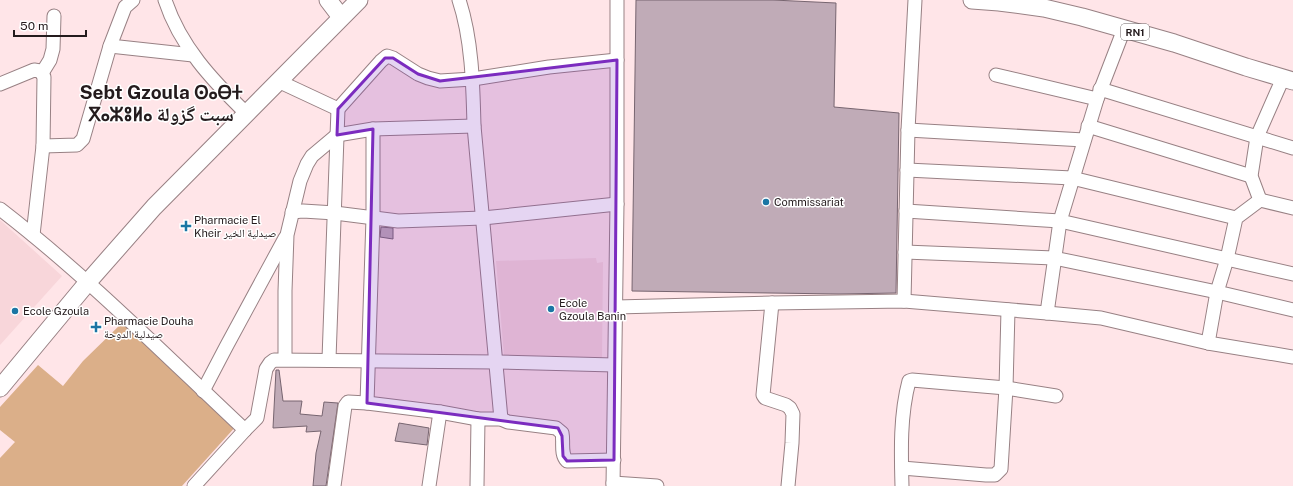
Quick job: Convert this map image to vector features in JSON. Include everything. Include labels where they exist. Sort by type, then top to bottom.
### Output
[{"type":"main road","points":[[328,0],[341,17]]},
{"type":"main road","points":[[0,388],[88,282],[154,206],[359,0]]},
{"type":"main road","name":"RN1","points":[[972,0],[1044,8],[1174,43],[1246,67],[1288,79]]},
{"type":"street","points":[[43,146],[77,145],[83,139],[110,46],[125,7],[133,0]]},
{"type":"street","points":[[165,0],[179,34],[193,54],[211,77],[246,113]]},
{"type":"street","points":[[459,0],[463,13],[473,80],[474,126],[497,362],[501,419]]},
{"type":"street","points":[[617,0],[617,204],[613,484],[657,486]]},
{"type":"street","points":[[904,301],[908,130],[916,0]]},
{"type":"street","points":[[42,73],[50,60],[53,49],[54,16]]},
{"type":"street","points":[[1047,312],[1060,221],[1098,94],[1124,29]]},
{"type":"street","points":[[110,46],[193,54]]},
{"type":"street","points":[[329,359],[338,109],[381,60],[387,56],[428,78],[440,81],[473,80],[549,67],[617,60]]},
{"type":"street","points":[[0,84],[38,69],[44,77],[43,146],[33,235]]},
{"type":"street","points":[[996,75],[1098,94],[1293,148]]},
{"type":"street","points":[[1260,200],[1251,176],[1257,137],[1288,79]]},
{"type":"street","points":[[278,81],[338,109]]},
{"type":"street","points":[[285,359],[287,235],[300,181],[307,164],[316,152],[337,135],[374,129],[474,126]]},
{"type":"street","points":[[1088,126],[1251,176]]},
{"type":"street","points":[[367,403],[373,218],[374,129]]},
{"type":"street","points":[[908,130],[1084,140]]},
{"type":"street","points":[[907,170],[1072,178],[1236,218]]},
{"type":"street","points":[[1260,200],[1293,208]]},
{"type":"street","points":[[1208,343],[1217,292],[1227,259],[1236,218],[1260,200]]},
{"type":"street","points":[[292,212],[303,211],[335,213],[398,221],[483,218],[617,204]]},
{"type":"street","points":[[0,209],[88,282],[245,430]]},
{"type":"street","points":[[906,211],[1060,221],[1293,274]]},
{"type":"street","points":[[204,391],[226,347],[287,235]]},
{"type":"street","points":[[905,252],[1054,258],[1217,292],[1293,310]]},
{"type":"street","points":[[616,307],[904,301],[1047,312],[1101,318],[1208,343],[1293,357]]},
{"type":"street","points":[[772,303],[763,395],[765,398],[786,405],[790,408],[793,414],[788,486]]},
{"type":"street","points":[[902,468],[995,475],[1001,468],[1006,388],[1008,310]]},
{"type":"street","points":[[194,486],[257,418],[266,369],[274,360],[329,359],[614,365]]},
{"type":"street","points":[[902,486],[904,398],[909,381],[912,380],[1006,388],[1056,396]]},
{"type":"street","points":[[334,486],[345,406],[348,402],[440,412],[478,419],[501,419],[508,422],[558,429],[562,436],[563,456],[567,461],[614,460]]},
{"type":"street","points":[[429,486],[440,412]]},
{"type":"street","points":[[477,486],[478,419]]},
{"type":"highlighted area","points":[[385,58],[393,58],[418,74],[440,81],[617,60],[614,460],[567,461],[563,456],[562,436],[558,428],[367,403],[373,129],[337,135],[338,109]]},
{"type":"shaded area","name":"Ecole Gzoula","points":[[0,220],[62,276],[0,345]]},
{"type":"shaded area","name":"Ecole Gzoula Banin","points":[[596,258],[597,263],[603,262],[602,359],[504,355],[496,261]]},
{"type":"shaded area","points":[[122,323],[237,425],[182,486],[0,486],[0,458],[15,442],[0,430],[0,407],[38,365],[63,386],[83,361]]},
{"type":"building","name":"Commissariat","points":[[636,0],[773,0],[836,3],[834,107],[899,113],[896,293],[839,294],[632,291]]},
{"type":"building","points":[[381,227],[393,228],[393,239],[380,237]]},
{"type":"building","points":[[276,370],[279,370],[283,401],[302,401],[300,414],[322,416],[324,402],[338,403],[326,486],[313,486],[316,453],[321,431],[306,432],[307,426],[273,428]]},
{"type":"building","points":[[399,423],[429,428],[427,445],[395,441]]},
{"type":"place","name":"Commissariat","points":[[766,202]]},
{"type":"place","name":"Pharmacie El Kheir صيدلية الخير","points":[[186,226]]},
{"type":"place","name":"Ecole Gzoula Banin","points":[[551,309]]},
{"type":"place","name":"Ecole Gzoula","points":[[15,311]]},
{"type":"place","name":"Pharmacie Douha صيدلية الدوحة","points":[[96,327]]},
{"type":"district","name":"Sebt Gzoula ⵙⴰⴱⵜ ⴳⴰⵣⵓⵍⴰ سبت گزولة","points":[[161,103]]}]
